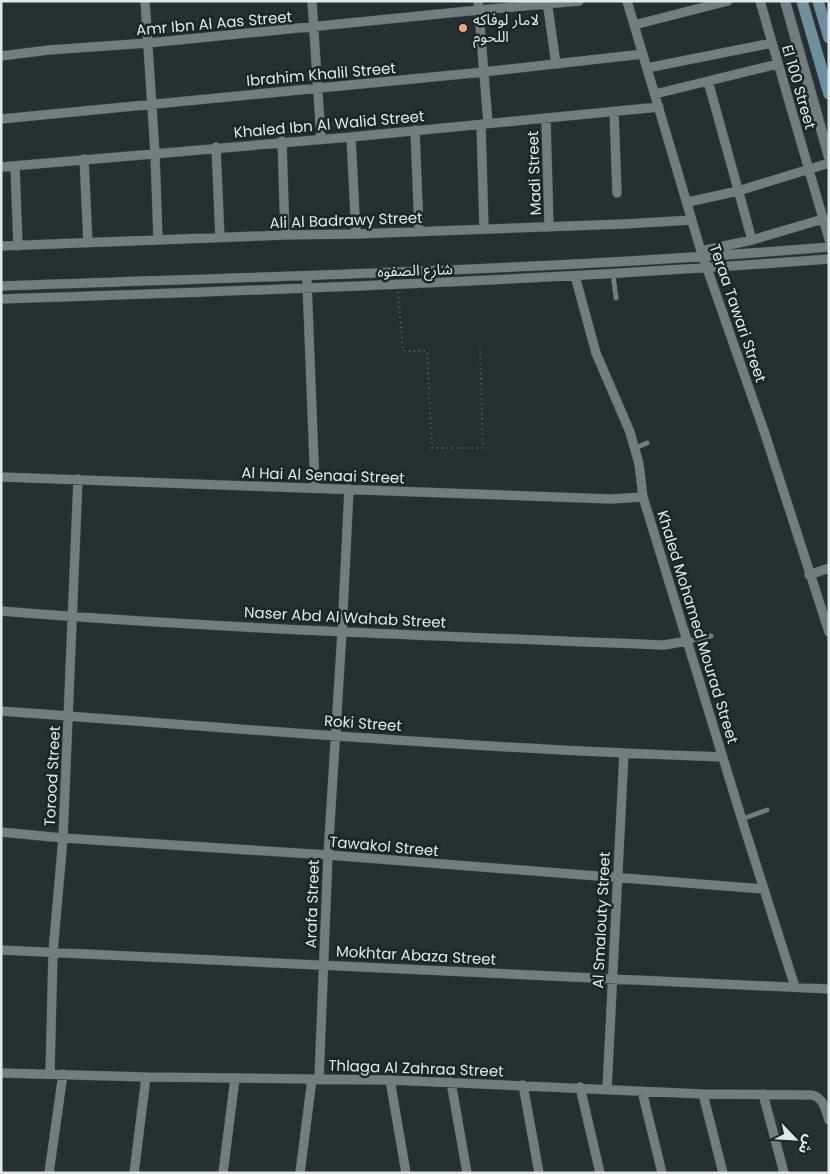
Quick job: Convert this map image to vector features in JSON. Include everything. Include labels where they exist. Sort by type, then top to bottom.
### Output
[{"type":"main road","points":[[802,1],[829,94]]},
{"type":"main road","points":[[818,1],[829,38]]},
{"type":"street","points":[[144,1],[155,153],[158,240]]},
{"type":"street","points":[[312,1],[321,139]]},
{"type":"street","name":"Amr Ibn Al Aas Street","points":[[1,56],[49,50],[148,43],[314,27],[478,6],[579,1]]},
{"type":"street","name":"Teraa Tawari Street","points":[[627,1],[706,268],[764,431],[809,576],[824,605],[829,632]]},
{"type":"street","points":[[634,25],[692,6],[728,1]]},
{"type":"street","name":"El 100 Street","points":[[760,1],[829,239]]},
{"type":"street","points":[[785,1],[829,156]]},
{"type":"street","points":[[548,3],[556,64]]},
{"type":"street","points":[[478,6],[484,72],[484,229]]},
{"type":"street","points":[[647,68],[772,43]]},
{"type":"street","name":"Ibrahim Khalil Street","points":[[1,119],[318,89],[643,54]]},
{"type":"street","points":[[655,94],[778,64]]},
{"type":"street","points":[[708,81],[752,240]]},
{"type":"street","name":"Khaled Ibn Al Walid Street","points":[[1,167],[659,107]]},
{"type":"street","points":[[614,111],[617,193]]},
{"type":"street","name":"Madi Street","points":[[546,118],[549,227]]},
{"type":"street","points":[[415,130],[419,232]]},
{"type":"street","points":[[351,136],[356,234]]},
{"type":"street","points":[[282,142],[285,235]]},
{"type":"street","points":[[216,147],[220,238]]},
{"type":"street","points":[[84,159],[88,243]]},
{"type":"street","points":[[688,202],[738,191],[829,163]]},
{"type":"street","points":[[15,166],[18,246]]},
{"type":"street","points":[[702,254],[823,219]]},
{"type":"street","name":"Ali Al Badrawy Street","points":[[1,246],[419,232],[692,220]]},
{"type":"street","name":"شارع الصفوه","points":[[1,286],[443,270],[829,247]]},
{"type":"street","name":"شارع الصفوه","points":[[1,298],[398,285],[613,274],[829,259]]},
{"type":"street","points":[[306,275],[315,488]]},
{"type":"street","name":"Khaled Mohamed Mourad Street","points":[[575,276],[596,353],[625,416],[635,448],[643,496],[795,987]]},
{"type":"street","name":"Al Hai Al Senaai Street","points":[[1,477],[611,499],[643,496]]},
{"type":"street","name":"Torood Street","points":[[50,1074],[53,952],[63,838],[78,479]]},
{"type":"street","name":"Arafa Street","points":[[300,1173],[316,1079],[350,489]]},
{"type":"street","points":[[809,576],[829,568]]},
{"type":"street","name":"Naser Abd Al Wahab Street","points":[[1,610],[73,617],[342,632],[664,645],[688,641]]},
{"type":"street","name":"Roki Street","points":[[1,711],[624,754],[723,757]]},
{"type":"street","name":"Al Smalouty Street","points":[[607,1089],[624,754]]},
{"type":"street","name":"Tawakol Street","points":[[1,832],[764,889]]},
{"type":"street","name":"Mokhtar Abaza Street","points":[[1,950],[829,989]]},
{"type":"street","name":"Thlaga Al Zahraa Street","points":[[1,1073],[451,1082],[703,1094],[812,1095],[825,1101]]},
{"type":"street","points":[[49,1173],[62,1074]]},
{"type":"street","points":[[134,1173],[146,1077]]},
{"type":"street","points":[[223,1173],[234,1078]]},
{"type":"street","points":[[390,1080],[406,1173]]},
{"type":"street","points":[[451,1082],[467,1173]]},
{"type":"street","points":[[524,1085],[539,1173]]},
{"type":"street","points":[[580,1087],[600,1173]]},
{"type":"street","points":[[642,1090],[662,1173]]},
{"type":"street","points":[[703,1094],[723,1173]]},
{"type":"street","points":[[763,1094],[784,1173]]},
{"type":"street","points":[[825,1101],[829,1120]]},
{"type":"lane","points":[[613,274],[616,298]]},
{"type":"lane","points":[[635,448],[647,443]]},
{"type":"lane","points":[[688,641],[711,636]]},
{"type":"lane","points":[[742,820],[767,810]]},
{"type":"path","points":[[398,285],[403,351],[427,351],[432,448],[483,448],[480,348]]},
{"type":"place","name":"لامار لوفاكه اللحوم","points":[[463,28]]}]
